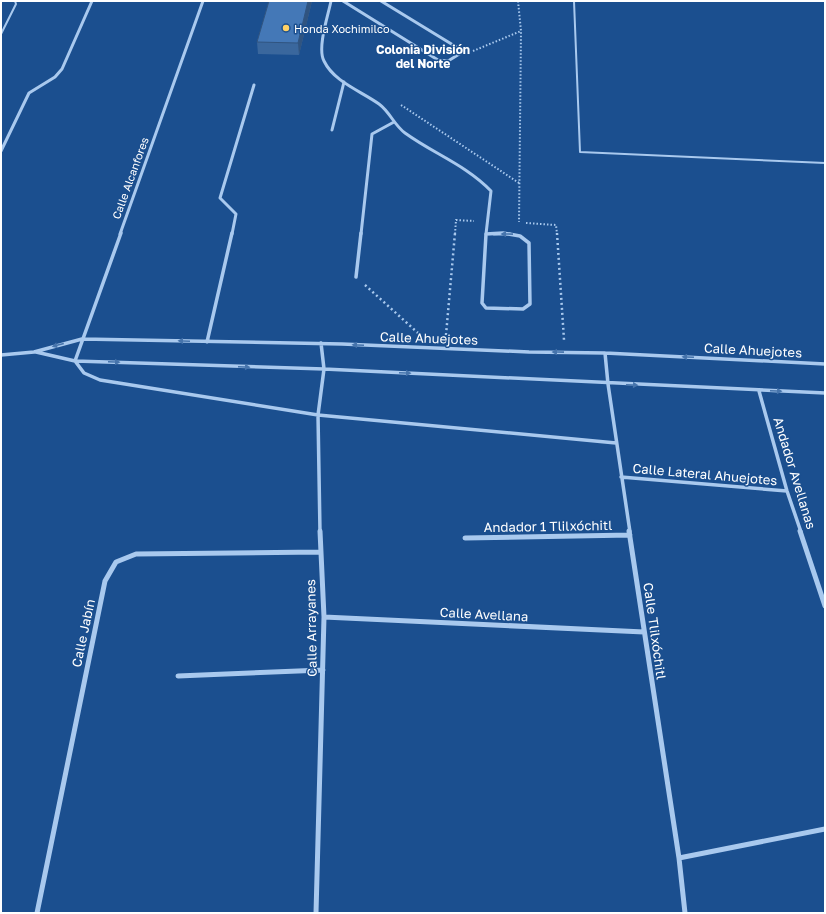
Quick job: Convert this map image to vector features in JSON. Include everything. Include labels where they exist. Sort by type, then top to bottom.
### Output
[{"type":"street","points":[[1,151],[29,93],[37,86],[51,80],[60,72],[92,1]]},
{"type":"street","name":"Calle Alcanfores","points":[[75,361],[203,1]]},
{"type":"street","points":[[331,1],[321,51],[321,58],[324,63],[344,82],[387,110],[394,122],[402,131],[480,179],[492,191],[486,234],[483,306],[486,308],[523,309],[527,307],[530,304],[529,243],[526,238],[518,234],[486,234]]},
{"type":"street","points":[[343,1],[438,60],[448,61],[461,53],[458,48],[381,1]]},
{"type":"street","points":[[332,130],[344,82]]},
{"type":"street","points":[[207,342],[236,214],[231,207],[224,203],[220,198],[254,85]]},
{"type":"street","points":[[356,277],[372,134],[394,122]]},
{"type":"street","name":"Calle Ahuejotes","points":[[1,355],[34,352],[82,339],[321,343],[605,353],[825,364]]},
{"type":"street","name":"Calle Arrayanes","points":[[316,913],[324,617],[320,552],[318,414],[324,369],[321,343]]},
{"type":"street","name":"Calle Ahuejotes","points":[[34,352],[75,361],[324,369],[608,384],[825,393]]},
{"type":"street","name":"Calle Tlilxóchitl","points":[[605,353],[616,443],[679,858],[685,913]]},
{"type":"street","points":[[75,361],[84,373],[100,380],[318,414],[616,443]]},
{"type":"street","name":"Andador Avellanas","points":[[759,391],[787,491],[825,606]]},
{"type":"street","name":"Calle Lateral Ahuejotes","points":[[621,477],[787,491]]},
{"type":"street","name":"Andador 1 Tlilxóchitl","points":[[465,538],[630,536]]},
{"type":"street","name":"Calle Jabín","points":[[37,913],[105,581],[116,562],[136,554],[320,552]]},
{"type":"street","name":"Calle Avellana","points":[[324,617],[644,632]]},
{"type":"street","points":[[178,676],[323,670]]},
{"type":"street","points":[[679,858],[825,829]]},
{"type":"lane","points":[[1,34],[16,4],[15,1]]},
{"type":"lane","points":[[574,1],[580,152],[825,163]]},
{"type":"path","points":[[518,1],[521,31],[522,77],[519,223],[556,225],[565,352]]},
{"type":"path","points":[[461,53],[472,52],[521,31]]},
{"type":"path","points":[[398,103],[519,183]]},
{"type":"path","points":[[439,336],[446,337],[456,220],[488,221]]},
{"type":"path","points":[[356,277],[418,334]]},
{"type":"building","name":"Honda Xochimilco","points":[[269,1],[308,1],[298,43],[257,42]]},
{"type":"place","name":"Honda Xochimilco","points":[[286,28]]},
{"type":"district","name":"Colonia División del Norte","points":[[423,56]]}]
